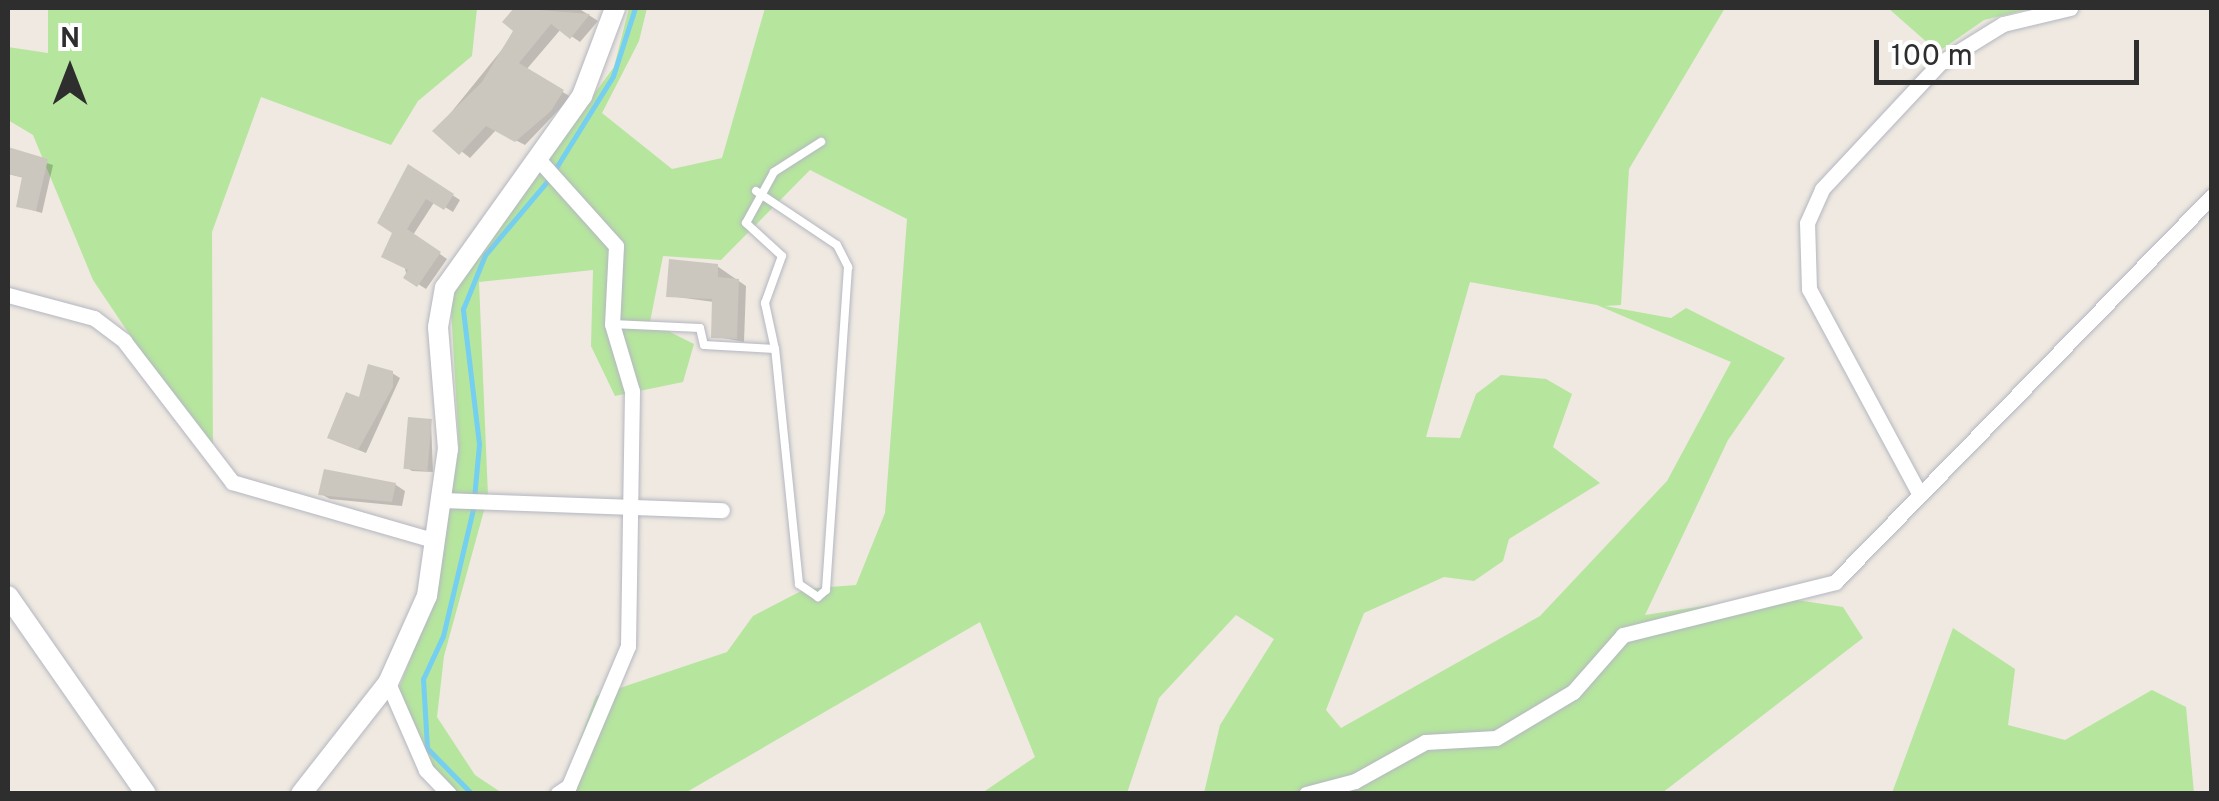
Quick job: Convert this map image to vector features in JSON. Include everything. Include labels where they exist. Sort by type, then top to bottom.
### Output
[{"type":"street","points":[[301,794],[388,684],[418,624],[443,500],[445,288],[582,96],[615,8]]},
{"type":"street","points":[[1920,495],[1809,289],[1807,223],[1822,189],[1940,63],[2003,24],[2070,8]]},
{"type":"street","points":[[538,159],[572,187],[616,246],[612,324],[632,392],[628,646],[569,786],[557,794]]},
{"type":"street","points":[[1306,794],[1355,781],[1425,742],[1496,738],[1573,692],[1622,635],[1818,592],[1920,495],[2212,196]]},
{"type":"street","points":[[8,295],[94,318],[124,341],[232,482],[436,541]]},
{"type":"street","points":[[443,500],[490,505],[722,510]]},
{"type":"street","points":[[8,596],[146,794]]},
{"type":"street","points":[[388,684],[426,770],[449,794]]},
{"type":"lane","points":[[756,191],[837,245],[848,267],[826,590],[818,597],[799,584],[775,349],[765,303],[782,256],[746,223],[756,191],[821,142]]},
{"type":"lane","points":[[612,324],[700,328],[704,345],[775,349]]},
{"type":"green space","points":[[48,8],[477,8],[472,56],[418,101],[391,145],[261,97],[212,232],[213,459],[93,280],[33,135],[8,120],[8,47],[48,53]]},
{"type":"green space","points":[[629,8],[647,8],[639,41],[602,113],[672,169],[722,158],[765,8],[1725,8],[1629,169],[1621,305],[1605,306],[1671,318],[1686,308],[1785,358],[1728,440],[1645,615],[1769,596],[1843,607],[1863,638],[1662,793],[1204,793],[1220,725],[1274,639],[1236,615],[1159,698],[1127,793],[982,793],[1035,757],[980,622],[685,793],[546,793],[564,783],[596,696],[727,652],[753,616],[805,589],[856,585],[885,513],[907,219],[810,170],[721,260],[663,256],[650,322],[694,344],[683,382],[615,396],[591,346],[593,270],[479,282],[488,496],[444,656],[437,717],[475,775],[502,793],[456,793],[428,765],[399,688],[434,598],[459,448],[450,290],[614,67]],"holes":[[[1470,282],[1597,305],[1731,362],[1667,481],[1540,616],[1341,728],[1326,710],[1364,613],[1444,577],[1474,581],[1503,561],[1509,539],[1600,483],[1553,447],[1572,394],[1546,379],[1501,375],[1476,394],[1460,438],[1426,437]]]},
{"type":"green space","points":[[1888,8],[2033,8],[1984,20],[1938,52]]},
{"type":"green space","points":[[1953,628],[2015,669],[2008,725],[2065,740],[2152,690],[2186,707],[2194,793],[1892,793]]},
{"type":"building","points":[[514,8],[590,14],[570,39],[551,24],[519,63],[564,90],[551,111],[515,142],[486,126],[459,155],[432,131],[482,82],[513,31],[502,22]]},
{"type":"building","points":[[8,147],[48,159],[36,211],[16,207],[22,177],[8,174]]},
{"type":"building","points":[[408,164],[454,194],[444,210],[426,199],[407,229],[441,252],[417,287],[403,278],[408,270],[381,257],[392,233],[377,223]]},
{"type":"building","points":[[669,259],[718,264],[718,277],[739,279],[737,339],[711,338],[712,299],[666,297]]},
{"type":"building","points":[[368,364],[393,371],[393,387],[358,450],[327,438],[346,392],[359,397]]},
{"type":"building","points":[[408,417],[432,419],[427,471],[403,469]]},
{"type":"building","points":[[324,469],[396,483],[392,502],[318,495]]},
{"type":"waterway","points":[[472,794],[427,748],[423,679],[443,636],[473,509],[479,444],[463,309],[485,255],[549,179],[613,76],[635,8]]}]
